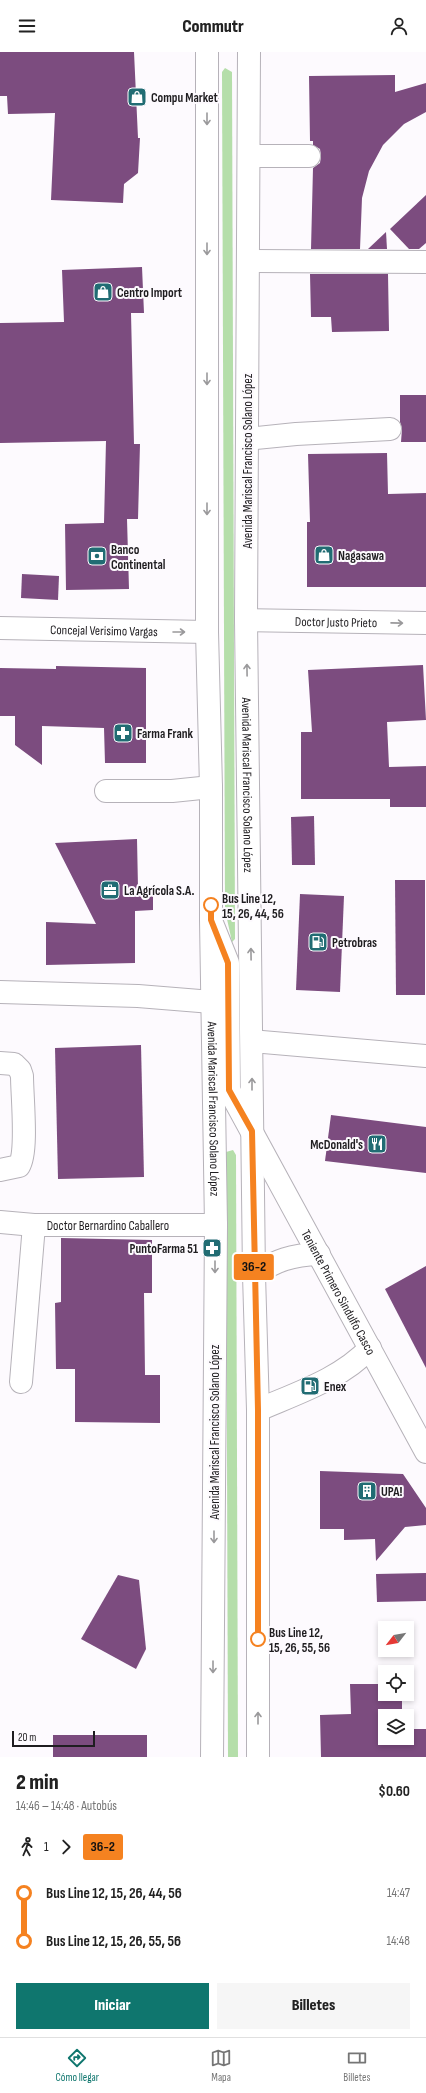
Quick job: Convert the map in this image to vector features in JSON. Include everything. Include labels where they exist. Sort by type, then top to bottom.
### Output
[{"type":"main road","name":"Avenida Mariscal Francisco Solano López","points":[[207,52],[207,632],[212,787],[211,920],[216,1225],[212,1757]]},
{"type":"main road","name":"Avenida Mariscal Francisco Solano López","points":[[249,52],[246,620],[254,1275],[258,1410],[258,1757]]},
{"type":"main road","points":[[249,156],[309,156]]},
{"type":"main road","points":[[248,261],[426,262]]},
{"type":"main road","points":[[247,439],[296,434],[390,429]]},
{"type":"main road","name":"Doctor Justo Prieto","points":[[246,620],[426,623]]},
{"type":"main road","name":"Concejal Verisimo Vargas","points":[[0,628],[207,632]]},
{"type":"main road","points":[[106,791],[172,790],[212,787]]},
{"type":"main road","name":"Teniente Primero Sindulfo Casco","points":[[211,920],[228,963],[229,1090],[426,1452]]},
{"type":"main road","points":[[0,992],[138,996],[212,1002]]},
{"type":"main road","points":[[252,1041],[426,1056]]},
{"type":"main road","points":[[0,1063],[14,1064],[20,1070],[22,1076],[23,1160],[19,1166],[0,1170]]},
{"type":"main road","name":"Doctor Bernardino Caballero","points":[[0,1222],[34,1225],[216,1225]]},
{"type":"main road","points":[[21,1382],[34,1225]]},
{"type":"main road","points":[[254,1275],[270,1264],[296,1255],[319,1254]]},
{"type":"main road","points":[[258,1410],[342,1372],[359,1360],[370,1348]]},
{"type":"green space","points":[[225,68],[232,72],[235,939],[232,942],[225,910],[222,72]]},
{"type":"green space","points":[[233,1150],[236,1155],[238,1757],[228,1757],[226,1152]]},
{"type":"building","points":[[0,52],[134,52],[138,138],[140,138],[138,173],[124,184],[123,203],[51,200],[55,113],[8,114],[7,96],[0,96]]},
{"type":"building","points":[[395,75],[395,92],[426,83],[426,112],[404,124],[383,145],[369,171],[362,198],[360,249],[311,249],[313,168],[320,163],[321,156],[320,149],[313,145],[313,141],[310,141],[309,76]]},
{"type":"building","points":[[426,195],[426,243],[419,249],[409,249],[390,229]]},
{"type":"building","points":[[386,232],[387,249],[368,249]]},
{"type":"building","points":[[142,267],[144,313],[131,313],[134,444],[140,444],[138,519],[127,519],[129,589],[66,590],[65,524],[104,523],[106,441],[0,443],[0,323],[64,322],[62,270]]},
{"type":"building","points":[[310,274],[388,274],[389,331],[332,332],[331,317],[311,317]]},
{"type":"building","points":[[400,395],[426,395],[426,442],[401,442],[402,429],[400,422]]},
{"type":"building","points":[[387,453],[388,494],[426,493],[426,587],[307,587],[307,522],[310,522],[308,454]]},
{"type":"building","points":[[22,574],[59,576],[58,600],[21,598]]},
{"type":"building","points":[[423,665],[426,720],[387,722],[389,767],[426,766],[426,807],[390,807],[390,799],[301,799],[301,732],[312,732],[308,670]]},
{"type":"building","points":[[56,666],[146,668],[146,763],[105,763],[104,728],[42,726],[42,765],[15,745],[15,716],[0,716],[0,668],[56,669]]},
{"type":"building","points":[[314,816],[315,865],[292,865],[291,817]]},
{"type":"building","points":[[137,839],[138,888],[153,888],[153,910],[135,911],[135,963],[46,965],[46,922],[96,924],[55,843]]},
{"type":"building","points":[[395,880],[425,880],[425,995],[396,995]]},
{"type":"building","points":[[300,894],[344,896],[340,992],[296,990]]},
{"type":"building","points":[[141,1045],[144,1177],[58,1179],[55,1048]]},
{"type":"building","name":"McDonald's","points":[[331,1115],[426,1127],[426,1173],[325,1161]]},
{"type":"building","points":[[61,1238],[152,1240],[152,1293],[144,1293],[145,1375],[160,1375],[160,1423],[75,1422],[75,1369],[56,1369],[55,1303],[61,1302]]},
{"type":"building","points":[[426,1266],[426,1368],[385,1289]]},
{"type":"building","name":"UPA!","points":[[320,1471],[403,1474],[426,1508],[426,1525],[405,1527],[376,1561],[375,1539],[344,1540],[344,1529],[320,1529]]},
{"type":"building","points":[[426,1573],[426,1601],[377,1602],[376,1574]]},
{"type":"building","points":[[118,1575],[139,1580],[146,1649],[136,1669],[81,1639]]},
{"type":"building","points":[[350,1684],[378,1684],[378,1701],[402,1701],[402,1709],[378,1709],[378,1745],[414,1745],[414,1729],[426,1729],[426,1757],[321,1757],[320,1715],[351,1714]]},
{"type":"building","points":[[53,1735],[147,1735],[147,1757],[53,1757]]},
{"type":"bus line","name":"36-2","points":[[211,905],[211,920],[228,963],[229,1090],[252,1131],[258,1410],[258,1639]]},
{"type":"place","name":"Compu Market","points":[[137,97]]},
{"type":"place","name":"Centro Import","points":[[103,292]]},
{"type":"place","name":"Nagasawa","points":[[324,555]]},
{"type":"place","name":"Banco Continental","points":[[97,556]]},
{"type":"place","name":"Farma Frank","points":[[123,733]]},
{"type":"place","name":"La Agrícola S.A.","points":[[110,890]]},
{"type":"place","name":"Bus Line 12, 15, 26, 44, 56","points":[[211,905]]},
{"type":"place","name":"Petrobras","points":[[318,942]]},
{"type":"place","name":"McDonald's","points":[[377,1144]]},
{"type":"place","name":"PuntoFarma 51","points":[[212,1248]]},
{"type":"place","name":"Enex","points":[[310,1386]]},
{"type":"place","name":"UPA!","points":[[367,1491]]},
{"type":"place","name":"Bus Line 12, 15, 26, 55, 56","points":[[258,1639]]}]
